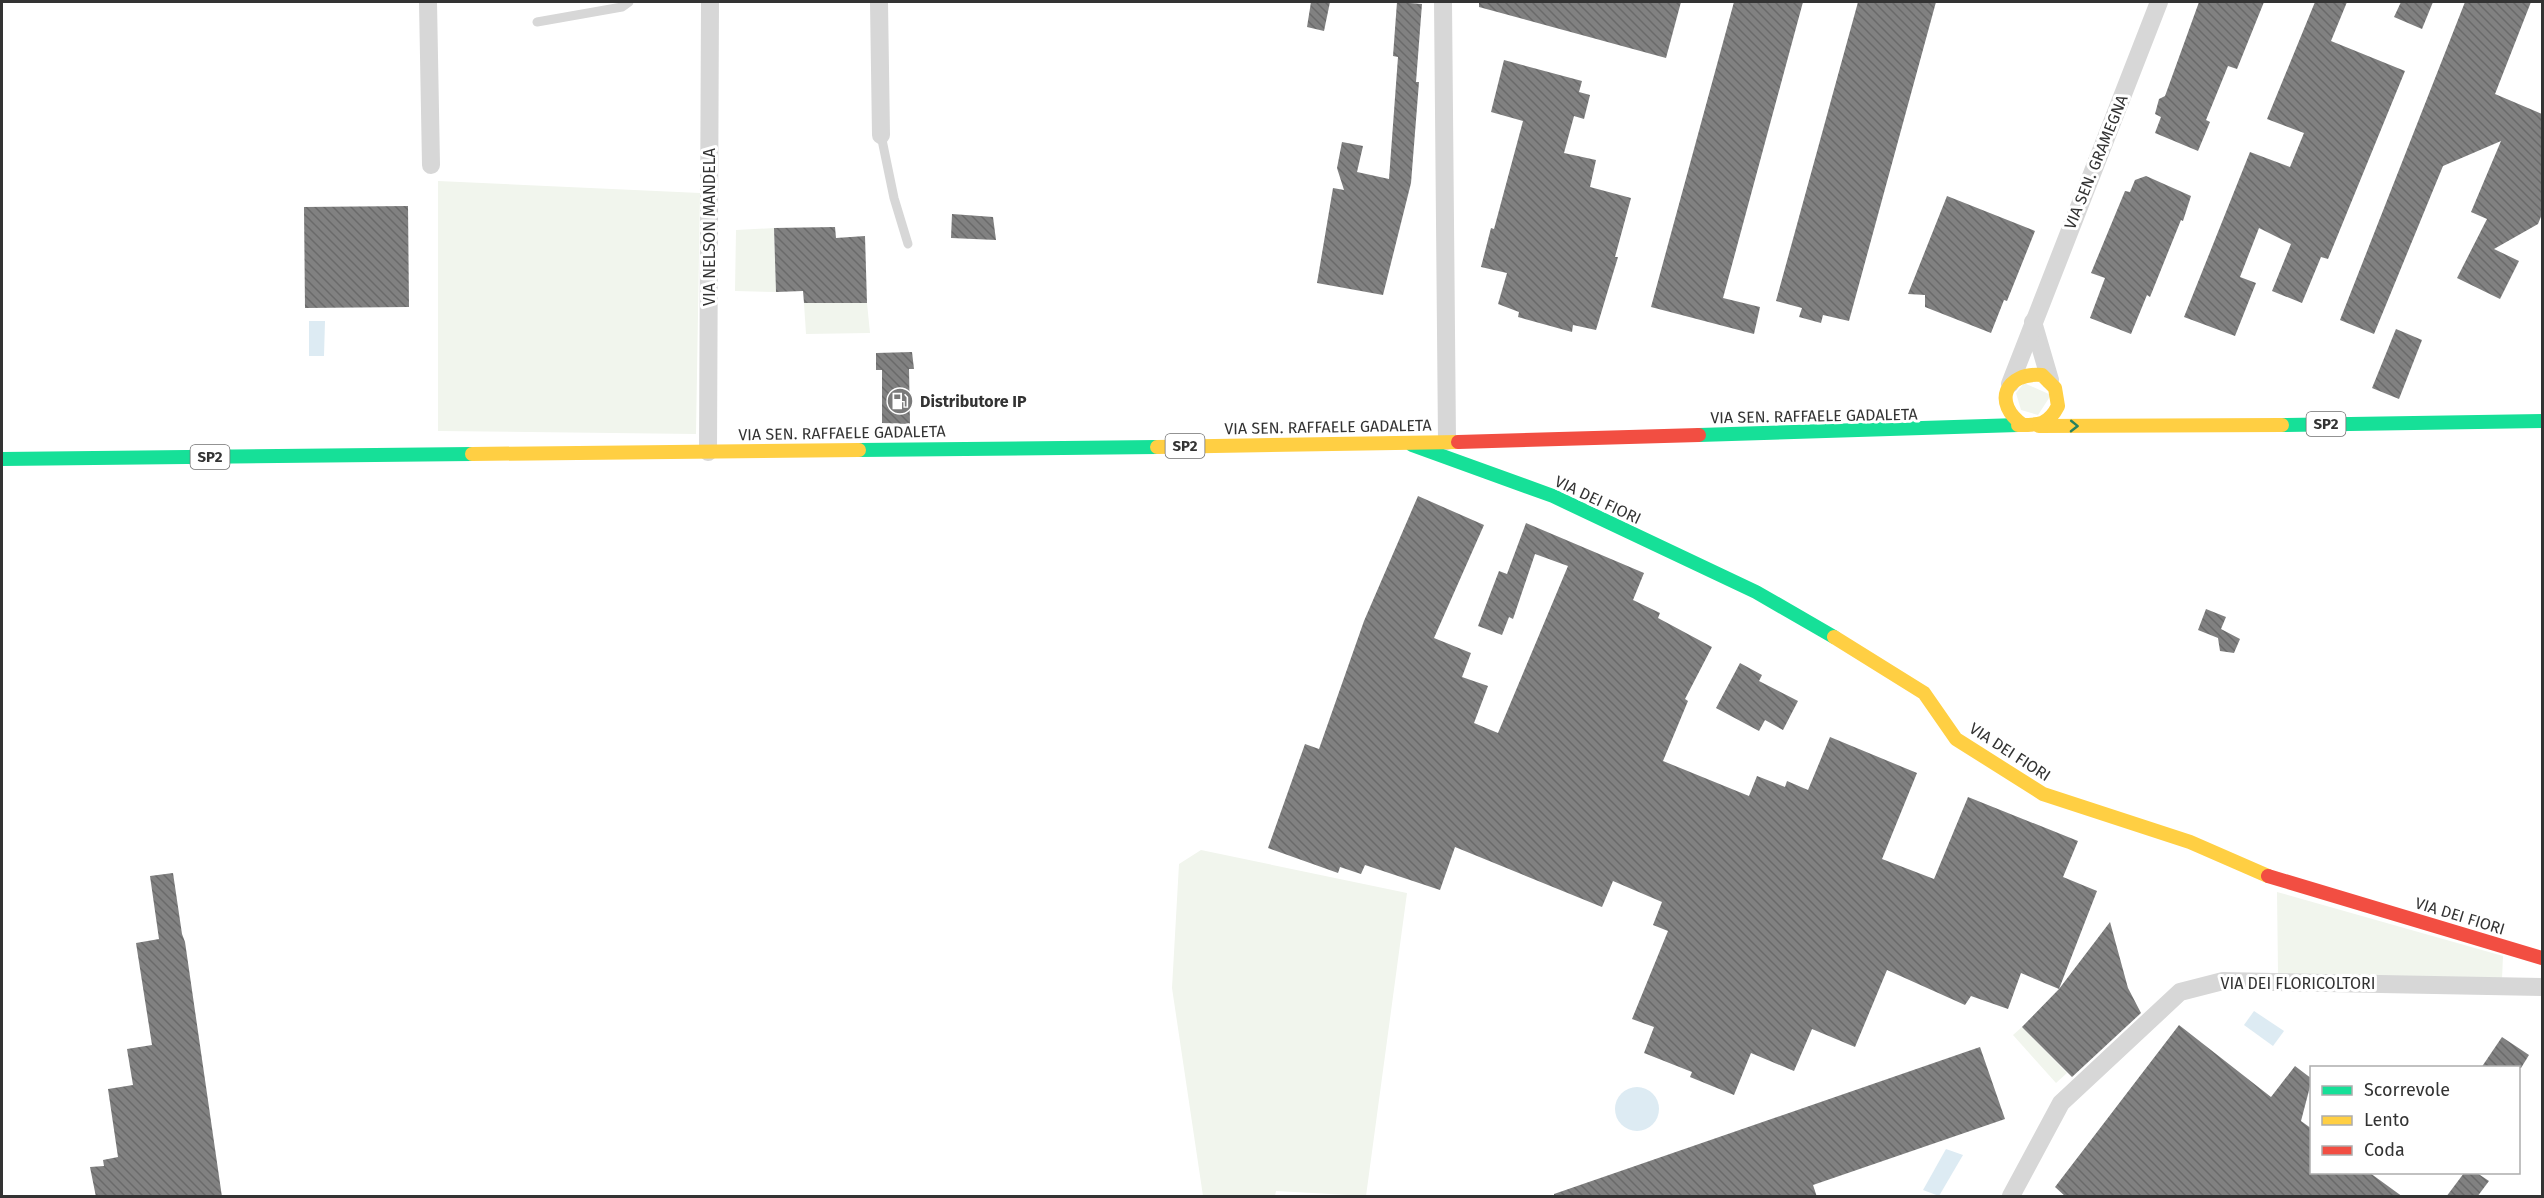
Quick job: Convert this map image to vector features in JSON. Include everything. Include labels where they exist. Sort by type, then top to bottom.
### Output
[{"type":"main road","points":[[2023,425],[2009,415],[2003,396],[2016,378],[2033,373],[2042,375],[2064,397],[2109,427]]},
{"type":"main road","points":[[2039,426],[2054,414],[2064,397]]},
{"type":"main road","name":"VIA SEN. RAFFAELE GADALETA","points":[[1951,429],[1978,414]]},
{"type":"main road","name":"VIA SEN. RAFFAELE GADALETA","points":[[2,459],[1406,443],[1951,429],[2023,425],[2109,427],[2542,421]]},
{"type":"main road","name":"VIA DEI FIORI","points":[[1406,443],[1553,496],[1756,592],[1872,659],[1924,693],[1956,739],[2043,794],[2190,842],[2274,878],[2542,958]]},
{"type":"street","points":[[428,2],[430,165]]},
{"type":"street","name":"VIA NELSON MANDELA","points":[[708,452],[710,2]]},
{"type":"street","points":[[879,2],[882,135]]},
{"type":"street","points":[[1443,2],[1447,441]]},
{"type":"street","name":"VIA SEN. GRAMEGNA","points":[[2003,396],[2159,2]]},
{"type":"street","points":[[2033,322],[2064,397]]},
{"type":"street","name":"VIA DEI FLORICOLTORI","points":[[2011,1197],[2061,1103],[2180,992],[2223,981],[2542,987]]},
{"type":"lane","points":[[537,22],[622,7],[629,2]]},
{"type":"lane","points":[[882,135],[894,198],[908,244]]},
{"type":"shaded area","points":[[438,181],[700,193],[696,434],[438,431]]},
{"type":"shaded area","points":[[774,228],[776,292],[735,291],[736,230]]},
{"type":"shaded area","points":[[804,303],[867,303],[870,333],[806,334]]},
{"type":"shaded area","points":[[309,321],[325,321],[324,356],[309,356]]},
{"type":"shaded area","points":[[2024,383],[2051,395],[2038,415],[2021,410],[2016,393]]},
{"type":"shaded area","points":[[1201,850],[1407,893],[1366,1196],[1276,1191],[1275,1196],[1203,1196],[1172,988],[1179,864]]},
{"type":"shaded area","points":[[2277,892],[2503,956],[2502,979],[2278,974]]},
{"type":"shaded area","points":[[2254,1011],[2284,1031],[2273,1046],[2244,1025]]},
{"type":"shaded area","points":[[2022,1027],[2067,1073],[2056,1083],[2013,1035]]},
{"type":"shaded area","points":[[1637,1087],[1646,1088],[1653,1093],[1658,1100],[1658,1118],[1653,1125],[1646,1130],[1637,1131],[1628,1130],[1621,1125],[1616,1118],[1615,1109],[1616,1100],[1621,1093],[1628,1088]]},
{"type":"shaded area","points":[[1946,1149],[1963,1155],[1939,1196],[1923,1190]]},
{"type":"building","points":[[1311,2],[1330,2],[1324,31],[1307,27]]},
{"type":"building","points":[[1397,2],[1422,4],[1416,82],[1419,82],[1411,183],[1383,295],[1317,283],[1333,188],[1344,190],[1337,168],[1342,142],[1363,146],[1357,172],[1389,179],[1398,57],[1393,56]]},
{"type":"building","points":[[1479,2],[1681,2],[1666,58],[1479,7]]},
{"type":"building","points":[[1734,2],[1803,2],[1723,298],[1760,307],[1754,334],[1651,307]]},
{"type":"building","points":[[1858,2],[1936,2],[1849,321],[1823,315],[1821,323],[1799,317],[1802,308],[1776,301]]},
{"type":"building","points":[[2199,2],[2264,2],[2237,69],[2228,66],[2206,120],[2210,122],[2198,151],[2155,133],[2161,117],[2155,114],[2159,99],[2165,96]]},
{"type":"building","points":[[2315,2],[2347,2],[2331,41],[2405,71],[2328,259],[2321,257],[2302,303],[2272,291],[2291,244],[2259,228],[2240,277],[2256,283],[2235,336],[2184,317],[2250,152],[2290,167],[2304,133],[2267,119]]},
{"type":"building","points":[[2401,2],[2433,2],[2422,29],[2394,17]]},
{"type":"building","points":[[2465,2],[2531,2],[2495,94],[2542,114],[2542,214],[2538,224],[2494,249],[2519,261],[2500,299],[2457,278],[2487,219],[2471,212],[2501,141],[2443,166],[2374,334],[2340,320]]},
{"type":"building","points":[[1504,60],[1582,81],[1579,92],[1590,95],[1584,119],[1574,116],[1564,153],[1596,160],[1590,187],[1631,198],[1615,257],[1618,257],[1596,330],[1573,325],[1572,332],[1518,317],[1519,312],[1498,304],[1507,273],[1481,267],[1491,228],[1494,229],[1523,121],[1491,112]]},
{"type":"building","points":[[2146,176],[2191,196],[2183,221],[2181,220],[2150,297],[2147,295],[2131,334],[2090,318],[2105,278],[2091,273],[2125,191],[2130,192],[2135,180]]},
{"type":"building","points":[[1947,196],[2035,231],[2007,301],[2004,300],[1991,333],[1925,307],[1925,295],[1908,294]]},
{"type":"building","points":[[408,206],[409,307],[305,308],[304,207]]},
{"type":"building","points":[[952,214],[993,217],[996,240],[951,238]]},
{"type":"building","points":[[835,227],[836,238],[865,236],[867,303],[804,303],[803,291],[776,292],[774,228]]},
{"type":"building","points":[[2396,329],[2422,340],[2399,399],[2372,388]]},
{"type":"building","points":[[912,352],[914,369],[909,369],[910,424],[882,423],[882,370],[876,370],[876,353]]},
{"type":"building","points":[[1418,496],[1484,525],[1434,638],[1471,653],[1462,677],[1488,686],[1474,723],[1498,733],[1568,566],[1535,554],[1513,619],[1509,617],[1502,635],[1478,626],[1499,571],[1507,574],[1526,523],[1644,573],[1633,600],[1660,613],[1658,618],[1712,647],[1685,699],[1688,701],[1663,761],[1749,796],[1757,776],[1785,787],[1787,781],[1808,790],[1830,737],[1917,773],[1882,859],[1934,879],[1968,797],[2078,841],[2063,877],[2097,891],[2059,989],[2021,973],[2008,1009],[1971,996],[1965,1005],[1887,970],[1855,1047],[1812,1029],[1794,1071],[1751,1053],[1734,1095],[1690,1077],[1692,1072],[1644,1053],[1654,1027],[1632,1019],[1668,931],[1653,925],[1662,902],[1613,881],[1602,907],[1455,847],[1440,890],[1365,865],[1361,874],[1340,867],[1338,873],[1268,848],[1305,744],[1319,749],[1364,621]]},
{"type":"building","points":[[2206,609],[2226,617],[2221,629],[2240,639],[2234,653],[2220,651],[2218,638],[2198,630]]},
{"type":"building","points":[[1740,663],[1762,675],[1759,681],[1798,701],[1783,730],[1765,720],[1759,731],[1716,708]]},
{"type":"building","points":[[173,873],[222,1197],[96,1197],[90,1167],[104,1166],[103,1160],[118,1157],[108,1089],[133,1085],[127,1049],[152,1045],[136,943],[159,939],[150,876]]},
{"type":"building","points":[[2110,922],[2128,988],[2141,1013],[2072,1077],[2022,1027],[2059,989]]},
{"type":"building","points":[[2179,1025],[2271,1097],[2295,1066],[2310,1077],[2310,1087],[2301,1121],[2310,1128],[2310,1174],[2371,1174],[2403,1197],[2066,1197],[2055,1187]]},
{"type":"building","points":[[2502,1037],[2529,1055],[2521,1068],[2520,1066],[2482,1066]]},
{"type":"building","points":[[1980,1047],[2005,1119],[1813,1185],[1817,1197],[1554,1197],[1554,1194]]},
{"type":"building","points":[[2463,1174],[2478,1174],[2489,1181],[2477,1197],[2446,1197]]},
{"type":"traffic: fast","points":[[2282,425],[2542,421]]},
{"type":"traffic: fast","points":[[1699,435],[2018,425]]},
{"type":"traffic: fast","points":[[1412,445],[1553,496],[1756,592],[1834,637]]},
{"type":"traffic: fast","points":[[859,450],[1157,447]]},
{"type":"traffic: fast","points":[[2,459],[472,454]]},
{"type":"traffic: slow","points":[[2018,425],[2025,425],[2031,425],[2046,421],[2058,406],[2055,388],[2042,375],[2019,378],[2007,391],[2008,407],[2013,416],[2023,425]]},
{"type":"traffic: slow","points":[[2039,426],[2282,425]]},
{"type":"traffic: slow","points":[[1157,447],[1458,442]]},
{"type":"traffic: slow","points":[[472,454],[859,450]]},
{"type":"traffic: slow","points":[[1834,637],[1924,693],[1956,739],[2043,794],[2190,842],[2268,876]]},
{"type":"traffic: jam","points":[[1458,442],[1699,435]]},
{"type":"traffic: jam","points":[[2268,876],[2542,958]]},
{"type":"place","name":"Distributore IP","points":[[900,401]]}]
